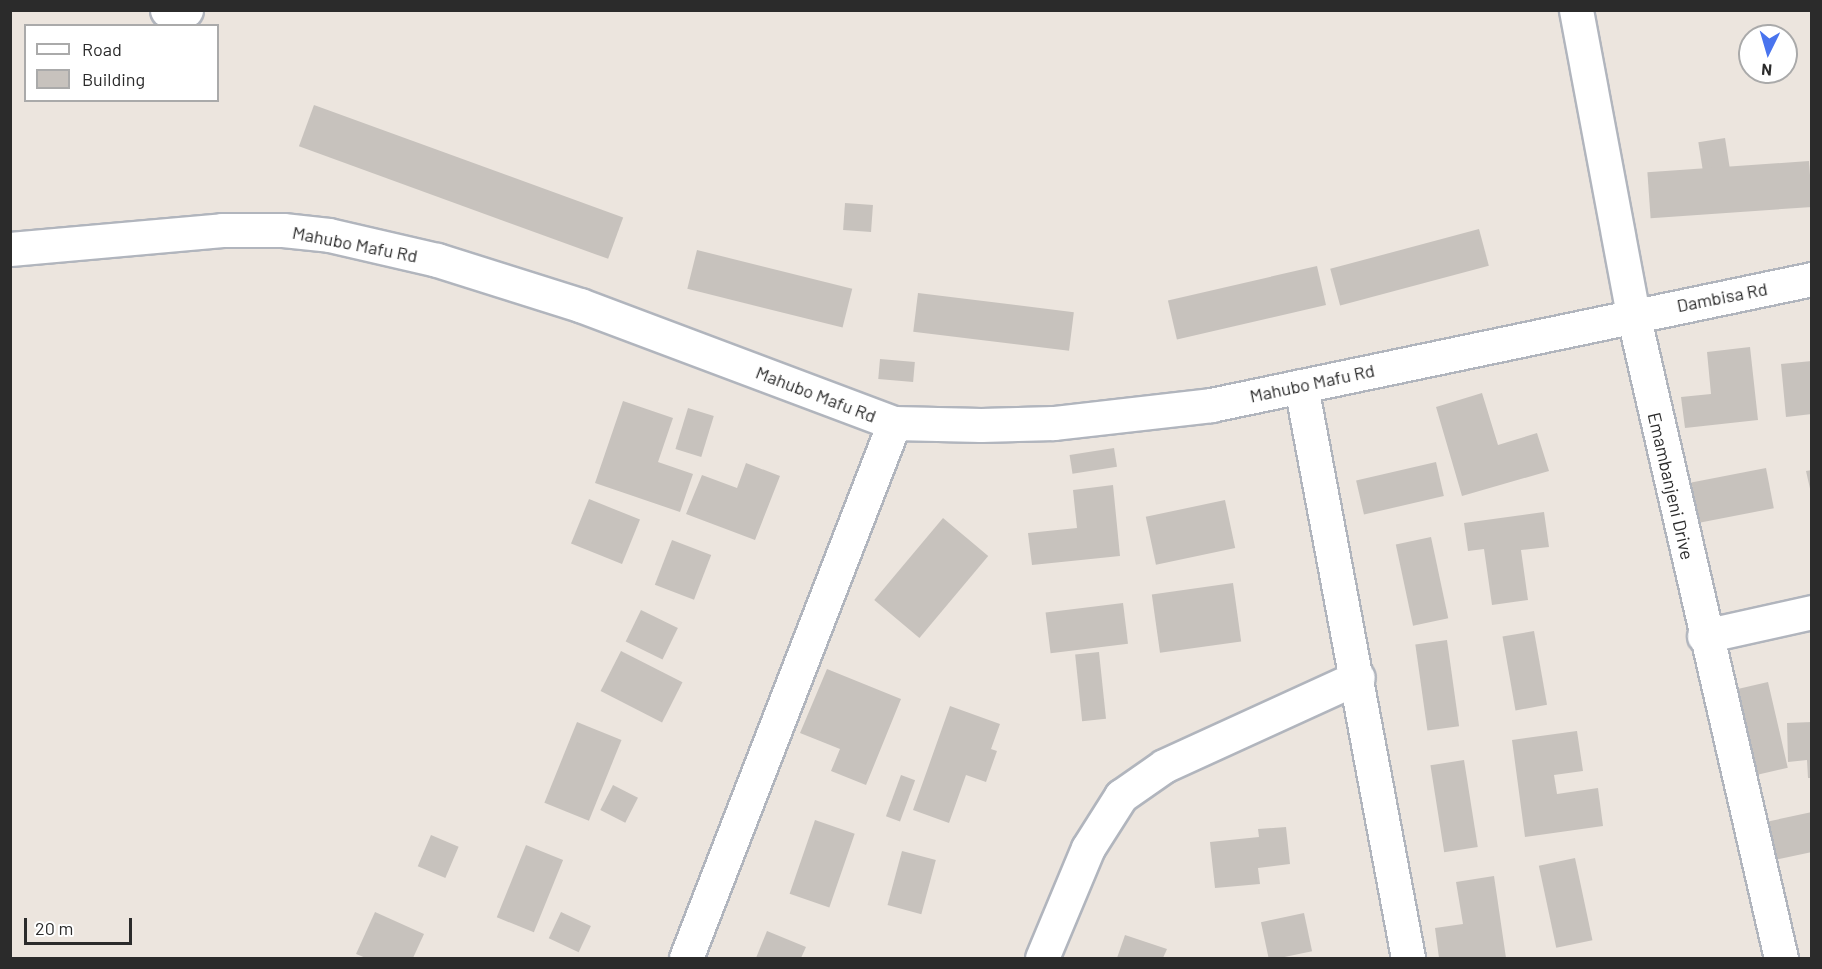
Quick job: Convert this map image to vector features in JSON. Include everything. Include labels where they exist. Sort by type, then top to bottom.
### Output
[{"type":"street","points":[[167,10],[186,10]]},
{"type":"street","name":"Emambanjeni Drive","points":[[1576,10],[1633,314],[1704,636],[1781,958]]},
{"type":"street","name":"Mahubo Mafu Rd","points":[[10,249],[222,230],[329,235],[437,260],[580,305],[894,423],[1054,423],[1211,405],[1633,314]]},
{"type":"street","name":"Dambisa Rd","points":[[1633,314],[1812,279]]},
{"type":"street","points":[[1301,386],[1358,677],[1408,958]]},
{"type":"street","points":[[686,958],[894,423]]},
{"type":"street","points":[[1704,636],[1812,612]]},
{"type":"street","points":[[1042,958],[1088,848],[1121,796],[1164,766],[1358,677]]},
{"type":"building","points":[[314,105],[623,218],[608,259],[299,146]]},
{"type":"building","points":[[1725,138],[1730,171],[1703,175],[1698,142]]},
{"type":"building","points":[[1809,161],[1812,207],[1651,218],[1647,172]]},
{"type":"building","points":[[845,203],[873,205],[871,232],[843,230]]},
{"type":"building","points":[[1479,229],[1489,266],[1340,306],[1330,269]]},
{"type":"building","points":[[697,250],[852,289],[843,328],[687,289]]},
{"type":"building","points":[[1317,266],[1326,305],[1177,339],[1168,300]]},
{"type":"building","points":[[918,293],[1074,312],[1069,351],[913,332]]},
{"type":"building","points":[[1750,347],[1758,420],[1685,428],[1681,397],[1711,394],[1707,352]]},
{"type":"building","points":[[880,359],[915,362],[913,382],[878,379]]},
{"type":"building","points":[[1812,361],[1812,414],[1786,417],[1781,364]]},
{"type":"building","points":[[1482,393],[1498,445],[1537,433],[1549,471],[1462,496],[1436,407]]},
{"type":"building","points":[[623,401],[673,418],[658,462],[693,474],[680,512],[595,483]]},
{"type":"building","points":[[688,408],[714,416],[701,457],[675,449]]},
{"type":"building","points":[[1114,448],[1117,467],[1073,474],[1070,455]]},
{"type":"building","points":[[1436,462],[1444,496],[1364,515],[1356,480]]},
{"type":"building","points":[[746,463],[780,476],[755,540],[686,514],[702,475],[737,488]]},
{"type":"building","points":[[1766,468],[1774,508],[1699,523],[1691,483]]},
{"type":"building","points":[[1812,470],[1812,493],[1811,493],[1806,471]]},
{"type":"building","points":[[1113,485],[1120,556],[1032,565],[1028,533],[1077,528],[1073,490]]},
{"type":"building","points":[[589,499],[640,520],[622,564],[571,544]]},
{"type":"building","points":[[1225,500],[1235,548],[1156,565],[1146,517]]},
{"type":"building","points":[[1544,512],[1549,547],[1521,550],[1528,600],[1492,605],[1484,549],[1468,551],[1464,523]]},
{"type":"building","points":[[943,518],[988,556],[919,638],[874,600]]},
{"type":"building","points":[[1431,537],[1448,618],[1413,626],[1396,544]]},
{"type":"building","points":[[672,540],[711,555],[694,600],[655,585]]},
{"type":"building","points":[[1233,583],[1241,641],[1160,653],[1152,594]]},
{"type":"building","points":[[1123,603],[1128,644],[1051,653],[1046,613]]},
{"type":"building","points":[[641,610],[678,628],[663,659],[626,641]]},
{"type":"building","points":[[1534,631],[1547,705],[1516,710],[1502,637]]},
{"type":"building","points":[[1447,640],[1459,726],[1427,731],[1415,644]]},
{"type":"building","points":[[621,651],[682,682],[662,722],[601,691]]},
{"type":"building","points":[[1099,652],[1106,719],[1082,721],[1075,655]]},
{"type":"building","points":[[827,669],[901,699],[866,785],[831,771],[840,749],[800,733]]},
{"type":"building","points":[[1768,682],[1788,768],[1749,777],[1729,691]]},
{"type":"building","points":[[950,706],[1000,724],[991,749],[997,751],[986,782],[966,775],[949,823],[913,810]]},
{"type":"building","points":[[577,722],[622,740],[589,821],[544,803]]},
{"type":"building","points":[[1812,722],[1812,778],[1808,778],[1807,760],[1788,762],[1787,723]]},
{"type":"building","points":[[1577,731],[1583,771],[1554,775],[1557,794],[1598,788],[1603,826],[1525,837],[1512,740]]},
{"type":"building","points":[[1464,760],[1478,847],[1444,852],[1430,765]]},
{"type":"building","points":[[901,775],[915,780],[900,821],[886,816]]},
{"type":"building","points":[[613,785],[638,798],[625,823],[600,810]]},
{"type":"building","points":[[1812,812],[1812,852],[1770,861],[1761,823]]},
{"type":"building","points":[[815,820],[855,834],[829,907],[790,894]]},
{"type":"building","points":[[1286,827],[1290,864],[1258,868],[1260,884],[1215,888],[1210,842],[1259,837],[1258,829]]},
{"type":"building","points":[[431,835],[459,847],[445,878],[418,866]]},
{"type":"building","points":[[526,845],[563,860],[534,932],[497,917]]},
{"type":"building","points":[[902,851],[936,860],[921,914],[888,905]]},
{"type":"building","points":[[1575,858],[1592,940],[1556,948],[1539,866]]},
{"type":"building","points":[[1494,876],[1506,958],[1439,958],[1435,928],[1463,924],[1456,882]]},
{"type":"building","points":[[375,912],[424,934],[413,958],[366,958],[356,954]]},
{"type":"building","points":[[561,912],[591,926],[579,952],[549,938]]},
{"type":"building","points":[[1304,913],[1312,951],[1269,958],[1261,922]]},
{"type":"building","points":[[767,931],[806,947],[801,958],[756,958]]},
{"type":"building","points":[[1125,935],[1167,949],[1163,958],[1117,958]]}]
